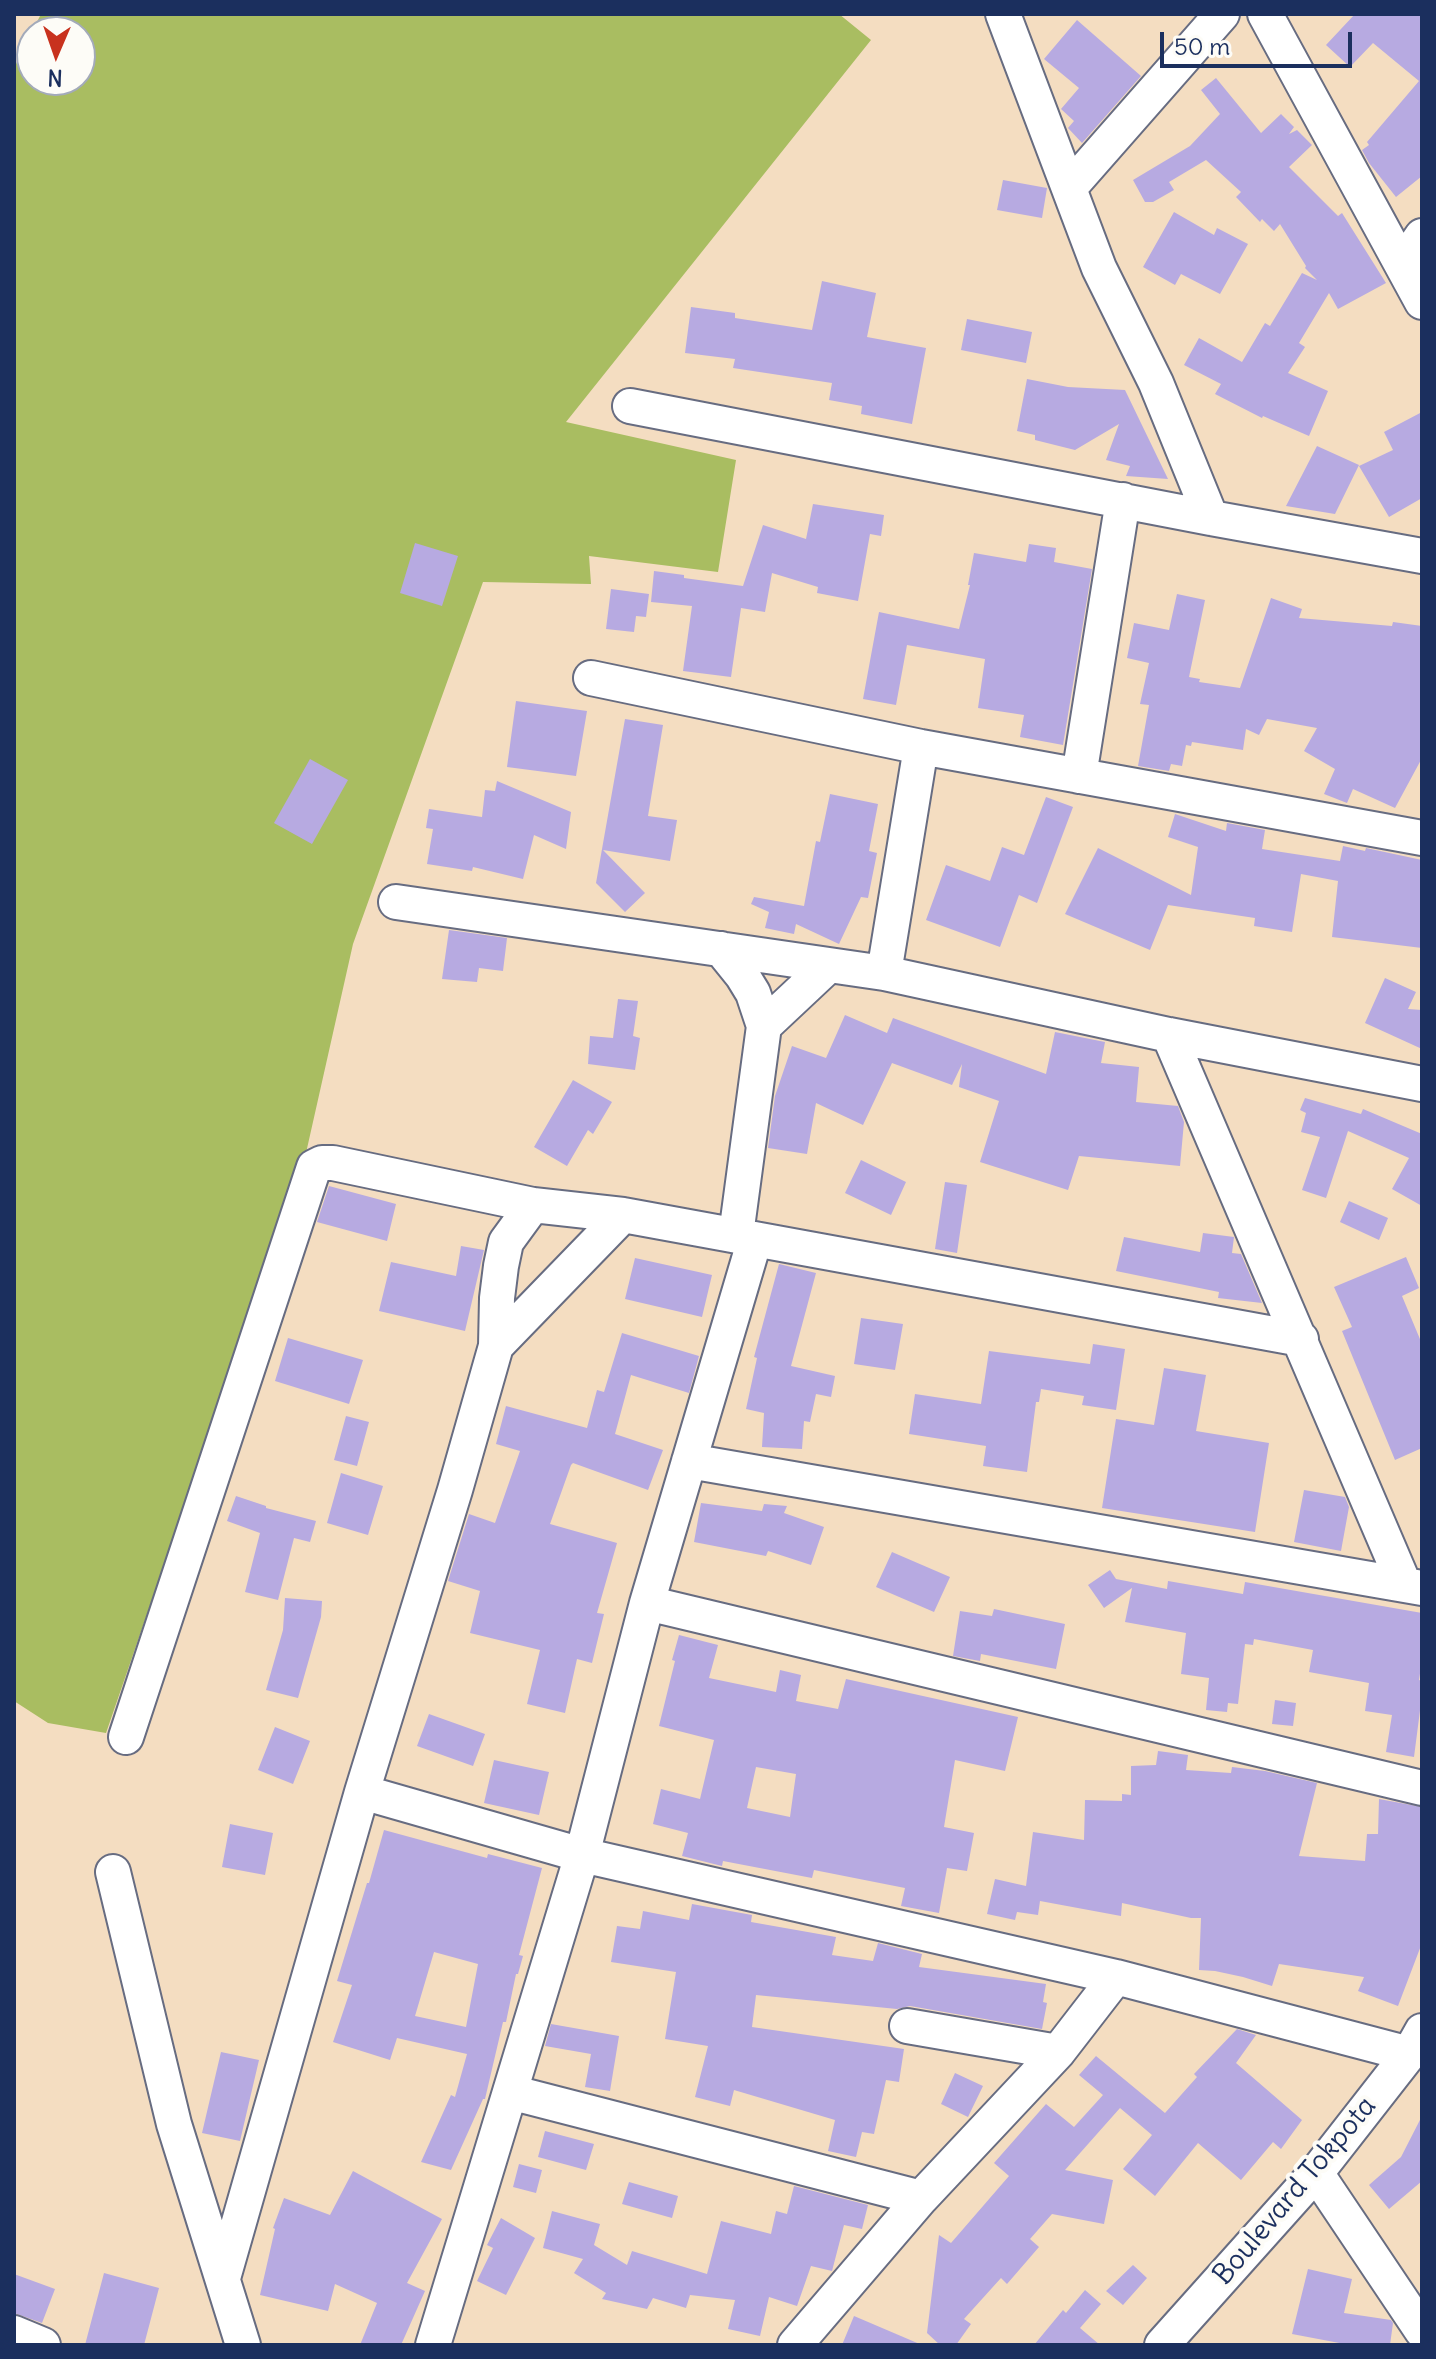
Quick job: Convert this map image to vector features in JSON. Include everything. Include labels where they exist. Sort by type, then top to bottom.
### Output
[{"type":"street","points":[[1003,14],[1099,268],[1156,383],[1211,518]]},
{"type":"street","points":[[1070,187],[1222,14]]},
{"type":"street","points":[[1265,14],[1422,302]]},
{"type":"street","points":[[1402,265],[1422,236]]},
{"type":"street","points":[[630,406],[1422,556]]},
{"type":"street","points":[[1079,776],[1123,500]]},
{"type":"street","points":[[591,678],[921,747],[1422,838]]},
{"type":"street","points":[[884,973],[921,747]]},
{"type":"street","points":[[396,902],[884,973],[1169,1035],[1422,1084]]},
{"type":"street","points":[[433,2345],[582,1855],[746,1237],[764,1026],[753,993],[721,949]]},
{"type":"street","points":[[764,1026],[829,965]]},
{"type":"street","points":[[1169,1035],[1413,1586]]},
{"type":"street","points":[[126,1737],[314,1167],[322,1163],[533,1205],[623,1215],[1301,1339]]},
{"type":"street","points":[[223,2278],[362,1792],[496,1346],[497,1298],[506,1242],[533,1205]]},
{"type":"street","points":[[496,1346],[623,1215]]},
{"type":"street","points":[[689,1461],[1413,1586]]},
{"type":"street","points":[[647,1603],[1422,1788]]},
{"type":"street","points":[[362,1792],[582,1855],[1415,2042]]},
{"type":"street","points":[[113,1872],[174,2124],[243,2345]]},
{"type":"street","points":[[795,2345],[921,2198],[1058,2052],[1116,1977]]},
{"type":"street","points":[[907,2026],[1058,2052]]},
{"type":"street","name":"Boulevard Tokpota","points":[[1162,2345],[1316,2173],[1415,2042]]},
{"type":"street","points":[[510,2092],[921,2198]]},
{"type":"street","points":[[1316,2173],[1422,2331]]},
{"type":"street","points":[[14,2333],[43,2345]]},
{"type":"green space","points":[[839,14],[871,40],[566,422],[736,460],[718,572],[589,556],[591,584],[483,582],[353,944],[306,1153],[106,1733],[48,1723],[14,1701],[14,68],[16,64],[16,96],[96,96],[96,16],[40,16]]},
{"type":"building","points":[[1355,14],[1422,14],[1422,176],[1396,197],[1362,150],[1419,81],[1373,43],[1350,67],[1326,45]]},
{"type":"building","points":[[1077,20],[1141,76],[1082,143],[1068,128],[1074,121],[1061,109],[1079,88],[1044,59]]},
{"type":"building","points":[[1216,78],[1261,133],[1281,114],[1294,127],[1289,134],[1297,130],[1312,145],[1289,167],[1338,216],[1342,213],[1386,283],[1338,309],[1329,293],[1299,343],[1305,347],[1288,373],[1328,391],[1309,436],[1262,418],[1215,394],[1221,384],[1184,365],[1199,338],[1242,362],[1265,323],[1270,326],[1302,273],[1317,280],[1305,268],[1280,224],[1274,231],[1262,219],[1260,222],[1236,197],[1241,192],[1206,160],[1169,182],[1174,190],[1153,202],[1145,202],[1133,180],[1190,146],[1220,114],[1201,90]]},
{"type":"building","points":[[1003,180],[1047,188],[1042,218],[997,210]]},
{"type":"building","points":[[1174,212],[1214,235],[1217,228],[1248,244],[1220,294],[1181,274],[1175,285],[1143,267]]},
{"type":"building","points":[[822,281],[876,293],[867,337],[926,348],[912,424],[861,414],[862,406],[829,400],[832,383],[733,368],[735,359],[685,353],[691,307],[735,313],[735,318],[812,330]]},
{"type":"building","points":[[967,319],[1032,332],[1026,363],[961,350]]},
{"type":"building","points":[[1027,379],[1068,387],[1125,390],[1168,479],[1126,476],[1130,466],[1106,460],[1119,424],[1075,450],[1035,440],[1035,435],[1017,431]]},
{"type":"building","points":[[1422,412],[1422,498],[1389,517],[1359,466],[1393,450],[1384,432]]},
{"type":"building","points":[[1317,446],[1359,465],[1335,514],[1286,506]]},
{"type":"building","points":[[813,504],[884,515],[881,536],[870,534],[858,601],[817,593],[818,587],[772,573],[765,612],[741,608],[731,677],[683,671],[692,606],[651,602],[654,571],[743,586],[763,525],[806,539]]},
{"type":"building","points":[[415,543],[458,556],[442,606],[400,593]]},
{"type":"building","points":[[1029,544],[1056,548],[1054,562],[1092,569],[1063,745],[1020,737],[1024,715],[978,708],[985,659],[907,645],[896,705],[863,699],[879,612],[959,629],[974,553],[1026,562]]},
{"type":"building","points":[[611,589],[649,594],[646,617],[636,616],[634,632],[606,629]]},
{"type":"building","points":[[1177,594],[1205,600],[1189,677],[1200,679],[1199,682],[1240,688],[1271,598],[1302,609],[1299,618],[1422,626],[1422,758],[1395,808],[1353,789],[1347,803],[1324,794],[1335,769],[1304,751],[1317,728],[1267,719],[1259,735],[1246,729],[1243,750],[1192,742],[1191,746],[1186,745],[1182,766],[1171,764],[1169,771],[1138,766],[1149,705],[1140,704],[1149,663],[1127,658],[1134,623],[1169,630]]},
{"type":"building","points":[[516,701],[587,711],[576,776],[507,767]]},
{"type":"building","points":[[625,719],[663,725],[648,816],[677,820],[670,861],[603,850],[645,893],[625,912],[596,883]]},
{"type":"building","points":[[310,759],[348,780],[312,844],[274,823]]},
{"type":"building","points":[[497,781],[571,812],[566,849],[534,835],[523,879],[473,867],[472,871],[427,864],[433,829],[426,828],[429,809],[482,817],[485,790],[495,791]]},
{"type":"building","points":[[830,794],[878,804],[869,851],[877,853],[868,898],[861,897],[839,944],[796,924],[794,934],[765,928],[769,912],[751,904],[754,897],[804,906],[816,841],[820,842]]},
{"type":"building","points":[[1046,797],[1073,807],[1037,903],[1019,895],[1000,947],[926,920],[946,865],[990,881],[1002,847],[1024,855]]},
{"type":"building","points":[[1175,814],[1226,831],[1227,823],[1265,830],[1262,849],[1340,861],[1343,846],[1422,860],[1422,948],[1332,937],[1338,881],[1301,874],[1292,932],[1254,926],[1255,918],[1168,905],[1150,950],[1065,914],[1098,848],[1191,895],[1198,847],[1168,837]]},
{"type":"building","points":[[449,930],[507,938],[503,971],[479,968],[477,982],[442,979]]},
{"type":"building","points":[[1385,978],[1416,992],[1408,1009],[1422,1010],[1422,1049],[1365,1023]]},
{"type":"building","points":[[618,999],[638,1001],[633,1036],[640,1038],[635,1070],[588,1064],[590,1036],[613,1038]]},
{"type":"building","points":[[845,1015],[887,1033],[893,1018],[1046,1074],[1055,1032],[1105,1042],[1101,1063],[1139,1067],[1136,1102],[1178,1106],[1184,1122],[1180,1166],[1079,1156],[1068,1190],[980,1162],[999,1101],[959,1087],[962,1064],[952,1085],[892,1063],[863,1125],[816,1103],[807,1154],[768,1148],[775,1096],[792,1046],[826,1058]]},
{"type":"building","points":[[573,1080],[612,1102],[593,1134],[588,1130],[567,1166],[534,1147]]},
{"type":"building","points":[[1305,1098],[1361,1114],[1363,1109],[1422,1134],[1422,1206],[1392,1189],[1409,1158],[1348,1131],[1326,1198],[1302,1190],[1320,1137],[1301,1132],[1306,1113],[1300,1110]]},
{"type":"building","points":[[861,1160],[906,1182],[891,1215],[845,1193]]},
{"type":"building","points":[[945,1182],[967,1185],[957,1253],[935,1249]]},
{"type":"building","points":[[329,1186],[396,1204],[387,1241],[317,1222]]},
{"type":"building","points":[[1349,1201],[1388,1218],[1379,1240],[1340,1222]]},
{"type":"building","points":[[1203,1233],[1234,1237],[1232,1253],[1241,1254],[1262,1303],[1218,1298],[1219,1292],[1116,1271],[1124,1237],[1200,1252]]},
{"type":"building","points":[[461,1246],[484,1250],[465,1331],[379,1311],[391,1262],[456,1276]]},
{"type":"building","points":[[1406,1257],[1419,1288],[1402,1296],[1422,1344],[1422,1448],[1395,1460],[1342,1331],[1352,1327],[1334,1287]]},
{"type":"building","points":[[635,1258],[712,1275],[702,1317],[625,1299]]},
{"type":"building","points":[[779,1264],[816,1273],[791,1366],[835,1376],[831,1397],[816,1394],[810,1422],[804,1421],[802,1449],[762,1447],[764,1413],[746,1409],[757,1358],[754,1357]]},
{"type":"building","points":[[861,1318],[903,1324],[895,1370],[854,1364]]},
{"type":"building","points":[[622,1333],[699,1356],[689,1393],[631,1375],[615,1434],[663,1450],[648,1490],[573,1463],[571,1465],[550,1524],[617,1543],[597,1613],[604,1614],[592,1663],[577,1659],[565,1713],[527,1704],[540,1650],[470,1633],[480,1591],[448,1581],[469,1514],[495,1523],[520,1451],[496,1444],[506,1406],[587,1428],[597,1390],[604,1392]]},
{"type":"building","points":[[288,1338],[363,1360],[349,1404],[275,1381]]},
{"type":"building","points":[[1093,1344],[1125,1349],[1116,1410],[1082,1405],[1084,1396],[1041,1389],[1039,1402],[1036,1402],[1027,1472],[983,1466],[986,1446],[909,1434],[915,1394],[981,1404],[989,1351],[1090,1364]]},
{"type":"building","points":[[1164,1368],[1206,1375],[1196,1431],[1269,1443],[1255,1532],[1102,1508],[1116,1419],[1154,1425]]},
{"type":"building","points":[[346,1416],[369,1422],[357,1466],[334,1460]]},
{"type":"building","points":[[341,1473],[383,1486],[368,1535],[327,1523]]},
{"type":"building","points":[[1304,1490],[1345,1497],[1349,1507],[1341,1551],[1294,1542]]},
{"type":"building","points":[[236,1496],[266,1508],[316,1521],[310,1542],[294,1538],[278,1600],[245,1592],[260,1533],[227,1521]]},
{"type":"building","points":[[701,1503],[762,1511],[764,1504],[787,1506],[784,1513],[824,1527],[811,1565],[768,1551],[766,1556],[694,1542]]},
{"type":"building","points":[[892,1552],[950,1577],[934,1612],[876,1587]]},
{"type":"building","points":[[1110,1570],[1116,1579],[1167,1589],[1168,1581],[1243,1594],[1245,1582],[1422,1613],[1419,1680],[1422,1681],[1422,1695],[1414,1757],[1386,1752],[1392,1715],[1365,1711],[1369,1683],[1309,1672],[1313,1650],[1254,1639],[1253,1645],[1245,1644],[1238,1704],[1228,1703],[1227,1712],[1206,1710],[1209,1678],[1181,1674],[1186,1633],[1125,1622],[1132,1588],[1104,1608],[1088,1585]]},
{"type":"building","points":[[285,1598],[322,1601],[321,1617],[298,1698],[266,1690],[283,1630]]},
{"type":"building","points":[[994,1609],[1065,1624],[1056,1669],[981,1654],[980,1661],[953,1656],[960,1611],[992,1616]]},
{"type":"building","points":[[679,1635],[718,1645],[709,1678],[776,1692],[780,1670],[801,1675],[796,1701],[838,1709],[846,1679],[1018,1717],[1005,1771],[955,1760],[944,1827],[974,1833],[967,1871],[947,1868],[939,1913],[901,1906],[905,1888],[814,1870],[812,1878],[723,1861],[722,1866],[682,1856],[688,1833],[653,1824],[661,1789],[700,1799],[714,1740],[659,1726],[675,1661],[672,1660]],"holes":[[[756,1767],[796,1774],[790,1817],[747,1808]]]},
{"type":"building","points":[[1275,1700],[1296,1703],[1293,1726],[1272,1724]]},
{"type":"building","points":[[429,1714],[485,1734],[473,1766],[417,1746]]},
{"type":"building","points":[[275,1727],[310,1741],[293,1784],[258,1770]]},
{"type":"building","points":[[1158,1751],[1188,1755],[1186,1770],[1231,1773],[1232,1767],[1317,1783],[1299,1856],[1365,1861],[1367,1834],[1378,1834],[1379,1799],[1422,1807],[1422,1943],[1398,2006],[1358,1991],[1364,1977],[1279,1964],[1272,1986],[1243,1977],[1199,1970],[1201,1918],[1122,1903],[1121,1916],[1040,1901],[1038,1915],[1017,1912],[1015,1920],[987,1914],[995,1879],[1026,1886],[1033,1832],[1084,1840],[1085,1800],[1122,1801],[1122,1794],[1131,1795],[1131,1766],[1156,1765]]},
{"type":"building","points":[[494,1760],[549,1772],[539,1815],[484,1803]]},
{"type":"building","points":[[230,1824],[273,1833],[265,1875],[222,1867]]},
{"type":"building","points":[[384,1830],[487,1858],[488,1854],[542,1868],[519,1955],[523,1956],[485,2099],[451,2170],[421,2162],[451,2095],[455,2097],[467,2054],[397,2038],[390,2060],[333,2042],[352,1985],[337,1981]],"holes":[[[434,1952],[478,1964],[466,2027],[415,2016]]]},
{"type":"building","points":[[692,1904],[752,1915],[751,1922],[836,1937],[832,1955],[873,1961],[878,1943],[922,1954],[919,1967],[1046,1984],[1043,2002],[1047,2003],[1042,2029],[910,2006],[897,2009],[756,1995],[752,2027],[904,2049],[899,2082],[886,2080],[874,2134],[862,2132],[856,2157],[828,2151],[835,2120],[734,2090],[730,2106],[695,2097],[708,2046],[665,2039],[676,1972],[611,1962],[617,1926],[640,1929],[643,1911],[689,1920]]},
{"type":"building","points":[[551,2024],[619,2036],[610,2091],[585,2087],[591,2054],[545,2046]]},
{"type":"building","points":[[1237,2029],[1256,2035],[1236,2063],[1302,2120],[1281,2149],[1273,2142],[1241,2180],[1198,2143],[1155,2196],[1123,2169],[1152,2135],[1120,2108],[1065,2170],[1113,2180],[1104,2224],[1052,2214],[1030,2239],[1039,2247],[1007,2284],[1001,2278],[964,2319],[971,2324],[956,2345],[940,2345],[927,2333],[939,2235],[951,2243],[1009,2176],[994,2163],[1046,2104],[1074,2127],[1103,2095],[1079,2075],[1096,2056],[1165,2113],[1197,2077],[1194,2074]]},
{"type":"building","points":[[221,2052],[259,2060],[240,2141],[202,2133]]},
{"type":"building","points":[[955,2073],[983,2086],[968,2117],[941,2104]]},
{"type":"building","points":[[1422,2116],[1422,2181],[1389,2209],[1369,2185],[1401,2157]]},
{"type":"building","points":[[545,2131],[594,2144],[586,2170],[538,2157]]},
{"type":"building","points":[[519,2164],[542,2170],[536,2193],[513,2187]]},
{"type":"building","points":[[353,2171],[442,2219],[407,2283],[425,2291],[401,2345],[360,2345],[377,2303],[335,2284],[328,2311],[260,2295],[273,2228],[284,2198],[330,2215]]},
{"type":"building","points":[[629,2182],[678,2196],[672,2218],[622,2204]]},
{"type":"building","points":[[794,2186],[868,2205],[862,2229],[844,2225],[832,2271],[811,2266],[797,2306],[769,2297],[760,2336],[728,2329],[735,2300],[690,2295],[686,2308],[653,2298],[647,2309],[602,2299],[606,2293],[574,2273],[583,2259],[543,2248],[552,2211],[600,2224],[594,2245],[627,2265],[632,2251],[707,2274],[721,2221],[771,2234],[776,2211],[787,2214]]},
{"type":"building","points":[[501,2218],[535,2238],[506,2295],[477,2281],[493,2248],[487,2245]]},
{"type":"building","points":[[1133,2265],[1147,2278],[1123,2305],[1106,2291]]},
{"type":"building","points":[[1308,2269],[1352,2279],[1344,2313],[1391,2320],[1390,2345],[1350,2345],[1292,2334]]},
{"type":"building","points":[[104,2273],[159,2288],[144,2345],[85,2345]]},
{"type":"building","points":[[14,2274],[55,2289],[42,2323],[14,2313]]},
{"type":"building","points":[[1085,2290],[1101,2304],[1080,2328],[1100,2345],[1034,2345],[1063,2310],[1066,2313]]},
{"type":"building","points":[[854,2316],[922,2345],[842,2345]]}]
